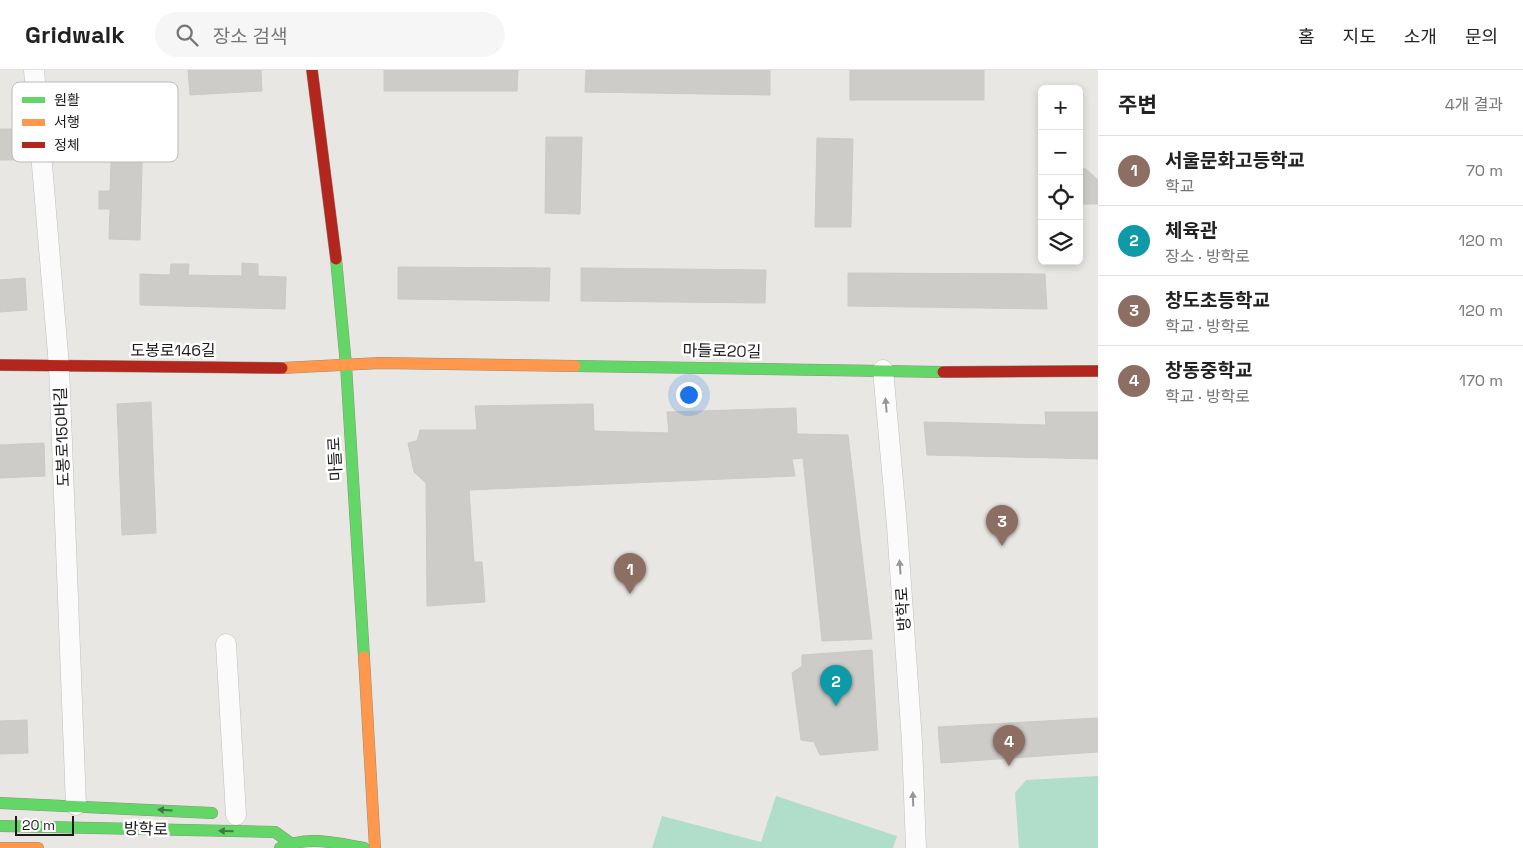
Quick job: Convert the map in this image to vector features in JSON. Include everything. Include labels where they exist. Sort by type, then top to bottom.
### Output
[{"type":"street","name":"마들로","points":[[312,70],[333,233],[346,365],[375,848]]},
{"type":"street","name":"도봉로150바길","points":[[42,162],[59,366],[76,805]]},
{"type":"street","name":"마들로20길","points":[[346,365],[380,362],[949,372],[1098,371]]},
{"type":"street","name":"도봉로146길","points":[[0,365],[312,368],[346,365]]},
{"type":"street","name":"방학로","points":[[883,370],[900,565],[912,742],[916,848]]},
{"type":"street","points":[[226,644],[236,815]]},
{"type":"street","points":[[0,803],[76,805],[236,815],[246,818],[260,832]]},
{"type":"street","name":"방학로","points":[[0,826],[275,832],[284,845],[326,842],[364,848]]},
{"type":"street","points":[[0,848],[38,848]]},
{"type":"green space","points":[[1098,776],[1098,848],[1019,848],[1015,793],[1026,780]]},
{"type":"green space","points":[[776,796],[897,836],[893,848],[652,848],[662,816],[761,842]]},
{"type":"building","points":[[188,70],[261,70],[262,91],[190,95]]},
{"type":"building","points":[[384,70],[518,70],[517,91],[384,91]]},
{"type":"building","points":[[586,70],[770,70],[770,95],[585,92]]},
{"type":"building","points":[[850,70],[984,70],[984,100],[850,100]]},
{"type":"building","points":[[0,129],[12,129],[12,160],[0,160]]},
{"type":"building","points":[[546,137],[582,137],[580,214],[545,213]]},
{"type":"building","points":[[817,138],[853,139],[851,227],[815,227]]},
{"type":"building","points":[[111,162],[142,162],[140,240],[109,239],[110,209],[99,209],[99,191],[110,191]]},
{"type":"building","points":[[1083,169],[1098,180],[1098,204],[1083,204]]},
{"type":"building","points":[[242,263],[258,264],[258,276],[286,277],[285,309],[140,305],[140,274],[170,275],[171,264],[189,264],[188,275],[242,276]]},
{"type":"building","points":[[398,267],[550,268],[549,301],[398,299]]},
{"type":"building","points":[[581,268],[766,270],[765,303],[581,301]]},
{"type":"building","points":[[848,273],[1045,274],[1047,309],[848,306]]},
{"type":"building","points":[[25,278],[27,310],[0,312],[0,280]]},
{"type":"building","points":[[151,402],[156,533],[122,535],[117,404]]},
{"type":"building","points":[[593,404],[594,431],[669,433],[667,412],[796,408],[797,434],[848,435],[872,639],[822,641],[803,458],[792,459],[795,476],[469,490],[474,562],[482,562],[485,602],[427,606],[426,483],[414,472],[408,443],[417,441],[420,430],[477,430],[475,406]]},
{"type":"building","points":[[1045,412],[1098,412],[1098,459],[927,455],[924,422],[1046,425]]},
{"type":"building","points":[[44,443],[45,476],[0,478],[0,445]]},
{"type":"building","points":[[872,650],[878,750],[820,755],[814,742],[801,740],[792,673],[802,666],[802,655]]},
{"type":"building","points":[[1098,718],[1098,752],[941,763],[938,727]]},
{"type":"building","points":[[27,720],[28,753],[0,754],[0,721]]},
{"type":"traffic: fast","points":[[336,259],[346,365],[364,657]]},
{"type":"traffic: fast","points":[[575,366],[943,372]]},
{"type":"traffic: fast","points":[[0,803],[212,813]]},
{"type":"traffic: fast","points":[[0,826],[275,832],[289,842]]},
{"type":"traffic: fast","points":[[280,848],[290,844],[311,841],[332,842],[364,848]]},
{"type":"traffic: slow","points":[[282,368],[380,363],[575,366]]},
{"type":"traffic: slow","points":[[364,657],[375,848]]},
{"type":"traffic: slow","points":[[0,848],[38,848]]},
{"type":"traffic: jam","points":[[312,70],[336,259]]},
{"type":"traffic: jam","points":[[0,365],[282,368]]},
{"type":"traffic: jam","points":[[943,372],[1098,371]]},
{"type":"place","name":"창도초등학교","points":[[1002,546]]},
{"type":"place","name":"서울문화고등학교","points":[[630,594]]},
{"type":"place","name":"체육관","points":[[836,706]]},
{"type":"place","name":"창동중학교","points":[[1009,766]]}]
